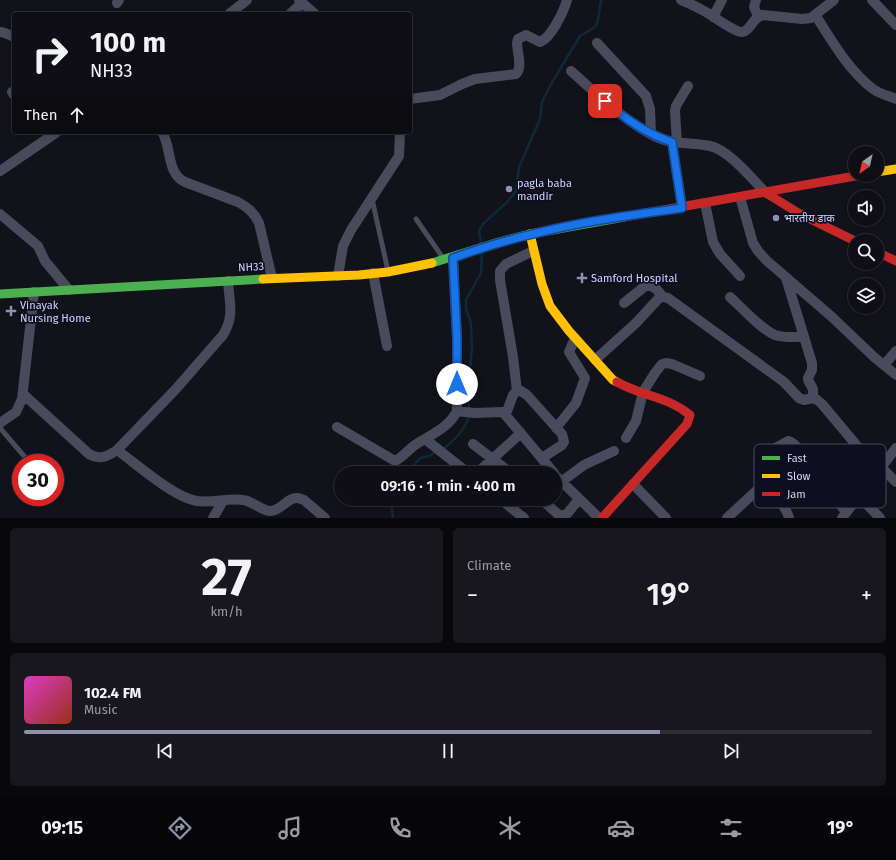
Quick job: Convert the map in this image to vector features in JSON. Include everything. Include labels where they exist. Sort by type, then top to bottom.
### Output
[{"type":"main road","points":[[884,171],[895,170]]},
{"type":"main road","name":"NH33","points":[[0,294],[388,272],[419,267],[449,259],[499,242],[530,234],[848,177]]},
{"type":"main road","points":[[766,193],[800,214],[848,237]]},
{"type":"main road","points":[[530,234],[542,284],[550,306],[559,320],[613,380],[622,386],[663,399],[690,415],[687,424],[602,518]]},
{"type":"main road","points":[[884,254],[894,256]]},
{"type":"street","points":[[232,12],[247,0]]},
{"type":"street","points":[[412,99],[440,95],[475,79],[516,74],[519,68],[518,39],[526,35],[540,42],[544,40],[556,24],[567,0]]},
{"type":"street","points":[[713,17],[722,0]]},
{"type":"street","points":[[756,0],[754,7],[758,16]]},
{"type":"street","points":[[684,1],[730,27],[740,32],[744,32],[758,16],[763,15],[802,19],[811,18],[816,16],[834,0]]},
{"type":"street","points":[[872,0],[896,25]]},
{"type":"street","points":[[292,12],[300,2],[312,12]]},
{"type":"street","points":[[816,16],[847,63],[878,92],[896,99]]},
{"type":"street","points":[[0,32],[12,37]]},
{"type":"street","points":[[597,43],[646,96],[650,109],[651,134]]},
{"type":"street","points":[[571,72],[616,111],[651,134],[674,143],[710,146],[723,151],[734,160],[766,193]]},
{"type":"street","points":[[682,208],[674,143],[675,111],[676,106],[688,86]]},
{"type":"street","points":[[0,171],[53,134]]},
{"type":"street","points":[[163,134],[173,171],[177,177],[185,182],[238,202],[246,206],[256,216],[259,222],[272,278]]},
{"type":"street","points":[[338,276],[343,246],[351,230],[399,156],[400,134]]},
{"type":"street","points":[[740,197],[753,243],[758,251],[766,260],[896,375]]},
{"type":"street","points":[[705,203],[712,242],[720,254],[740,276]]},
{"type":"street","points":[[0,214],[38,246],[45,261],[69,290]]},
{"type":"street","points":[[517,392],[513,357],[500,280],[500,271],[506,264],[533,251]]},
{"type":"street","points":[[338,427],[395,461],[449,423],[460,412],[457,339],[449,259]]},
{"type":"street","points":[[373,273],[387,346]]},
{"type":"street","points":[[786,277],[812,363],[812,370],[808,380],[813,389],[813,398]]},
{"type":"street","points":[[23,394],[89,454],[100,458],[110,455],[117,450],[175,390],[223,335],[231,318],[228,280]]},
{"type":"street","points":[[624,304],[644,287],[648,285],[652,286],[663,297],[673,300],[748,357],[784,382],[799,398],[804,400],[816,398],[858,444]]},
{"type":"street","points":[[0,423],[16,412],[23,394],[34,292]]},
{"type":"street","points":[[595,360],[636,323],[659,298],[663,297]]},
{"type":"street","points":[[730,297],[775,335],[803,337]]},
{"type":"street","points":[[556,428],[576,403],[585,378],[569,352],[575,338]]},
{"type":"street","points":[[884,365],[896,351]]},
{"type":"street","points":[[626,438],[636,421],[643,392],[659,367],[666,363],[700,376]]},
{"type":"street","points":[[506,414],[513,395],[521,391],[527,395],[562,434],[564,442],[562,445],[542,458]]},
{"type":"street","points":[[460,412],[500,412],[506,414],[549,466]]},
{"type":"street","points":[[484,466],[521,433]]},
{"type":"street","points":[[425,439],[459,466]]},
{"type":"street","points":[[781,444],[788,441],[793,444]]},
{"type":"street","points":[[473,444],[502,466]]},
{"type":"street","points":[[886,461],[896,448]]},
{"type":"street","points":[[117,450],[172,490],[196,500],[212,502],[235,500],[246,501],[269,511],[276,510],[291,499],[298,498],[304,500],[325,518]]},
{"type":"street","points":[[562,474],[614,451]]},
{"type":"street","points":[[886,474],[896,482]]},
{"type":"street","points":[[562,481],[599,518]]},
{"type":"street","points":[[633,484],[666,518]]},
{"type":"street","points":[[727,518],[754,493]]},
{"type":"street","points":[[549,506],[560,516],[566,514],[579,499]]},
{"type":"street","points":[[213,518],[223,501]]},
{"type":"street","points":[[509,506],[524,518]]},
{"type":"street","points":[[785,508],[789,518]]},
{"type":"street","points":[[870,508],[880,518]]},
{"type":"lane","points":[[372,199],[388,272]]},
{"type":"lane","points":[[416,219],[449,259]]},
{"type":"lane","points":[[0,428],[22,454]]},
{"type":"waterway","points":[[481,243],[479,231],[483,224],[506,203],[516,191],[519,167],[540,119],[542,102],[580,36],[595,27],[598,20],[601,0]]},
{"type":"waterway","points":[[469,409],[468,388],[472,348],[471,323],[466,309],[466,300],[481,273],[482,252]]},
{"type":"waterway","points":[[443,449],[459,434],[470,414]]},
{"type":"waterway","points":[[413,466],[420,458],[429,456],[436,452]]},
{"type":"waterway","points":[[392,506],[393,518]]},
{"type":"traffic: fast","points":[[432,263],[530,234],[624,217]]},
{"type":"traffic: fast","points":[[0,294],[263,279]]},
{"type":"traffic: slow","points":[[884,171],[896,169]]},
{"type":"traffic: slow","points":[[530,234],[542,284],[550,306],[569,331],[613,380],[617,382]]},
{"type":"traffic: slow","points":[[263,279],[359,275],[388,272],[432,263]]},
{"type":"traffic: jam","points":[[624,217],[848,177]]},
{"type":"traffic: jam","points":[[766,193],[800,214],[848,238]]},
{"type":"traffic: jam","points":[[884,255],[896,261]]},
{"type":"traffic: jam","points":[[602,518],[687,424],[690,415],[672,404],[626,387],[617,382]]},
{"type":"place","name":"pagla baba mandir","points":[[509,189]]},
{"type":"place","name":"भारतीय डाक","points":[[776,218]]},
{"type":"place","name":"Samford Hospital","points":[[582,278]]},
{"type":"place","name":"Vinayak Nursing Home","points":[[11,311]]},
{"type":"route","points":[[457,384],[457,339],[453,258],[499,242],[530,234],[574,225],[682,208],[672,142],[657,137],[641,128],[616,111],[605,101]]}]
